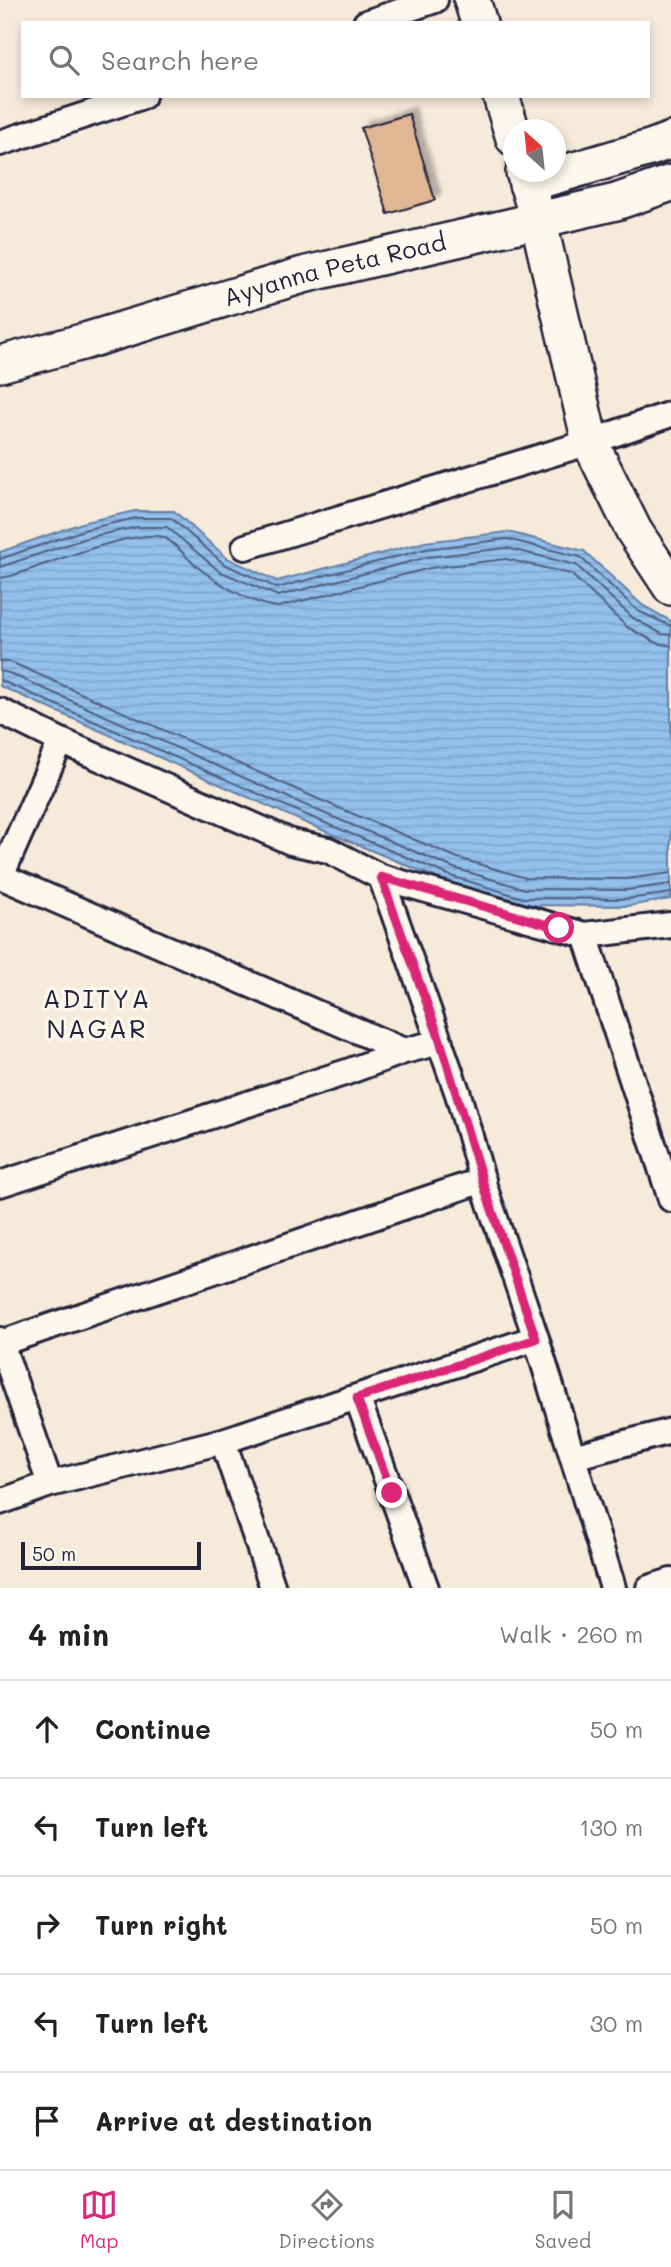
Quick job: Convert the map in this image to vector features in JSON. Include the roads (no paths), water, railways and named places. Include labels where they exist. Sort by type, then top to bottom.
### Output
[{"type":"street","points":[[372,21],[435,0]]},
{"type":"street","points":[[472,0],[478,21]]},
{"type":"street","points":[[0,143],[137,98]]},
{"type":"street","points":[[502,98],[508,119]]},
{"type":"street","points":[[566,168],[653,147],[671,140]]},
{"type":"street","points":[[526,182],[590,442],[634,531],[671,587]]},
{"type":"street","name":"Ayyanna Peta Road","points":[[0,364],[303,275],[616,202],[671,183]]},
{"type":"street","points":[[245,547],[590,442],[671,414]]},
{"type":"street","points":[[0,711],[61,741],[291,842],[328,850],[381,877],[585,935],[671,925]]},
{"type":"street","points":[[61,741],[1,876],[404,1051]]},
{"type":"street","points":[[381,877],[440,1042],[613,1588]]},
{"type":"street","points":[[585,935],[671,1199]]},
{"type":"street","points":[[0,1184],[347,1072],[404,1051],[440,1042]]},
{"type":"street","points":[[50,1484],[1,1341],[483,1180]]},
{"type":"street","points":[[0,1502],[50,1484],[223,1441],[536,1339]]},
{"type":"street","points":[[357,1398],[426,1588]]},
{"type":"street","points":[[573,1457],[671,1431]]},
{"type":"street","points":[[223,1441],[273,1588]]},
{"type":"street","points":[[649,1588],[671,1581]]},
{"type":"water","points":[[135,511],[174,511],[227,558],[277,581],[425,542],[508,532],[584,551],[642,605],[671,621],[671,899],[628,906],[522,905],[449,883],[308,824],[0,686],[0,552],[85,522]]},
{"type":"district","name":"ADITYA NAGAR","points":[[97,1014]]}]
